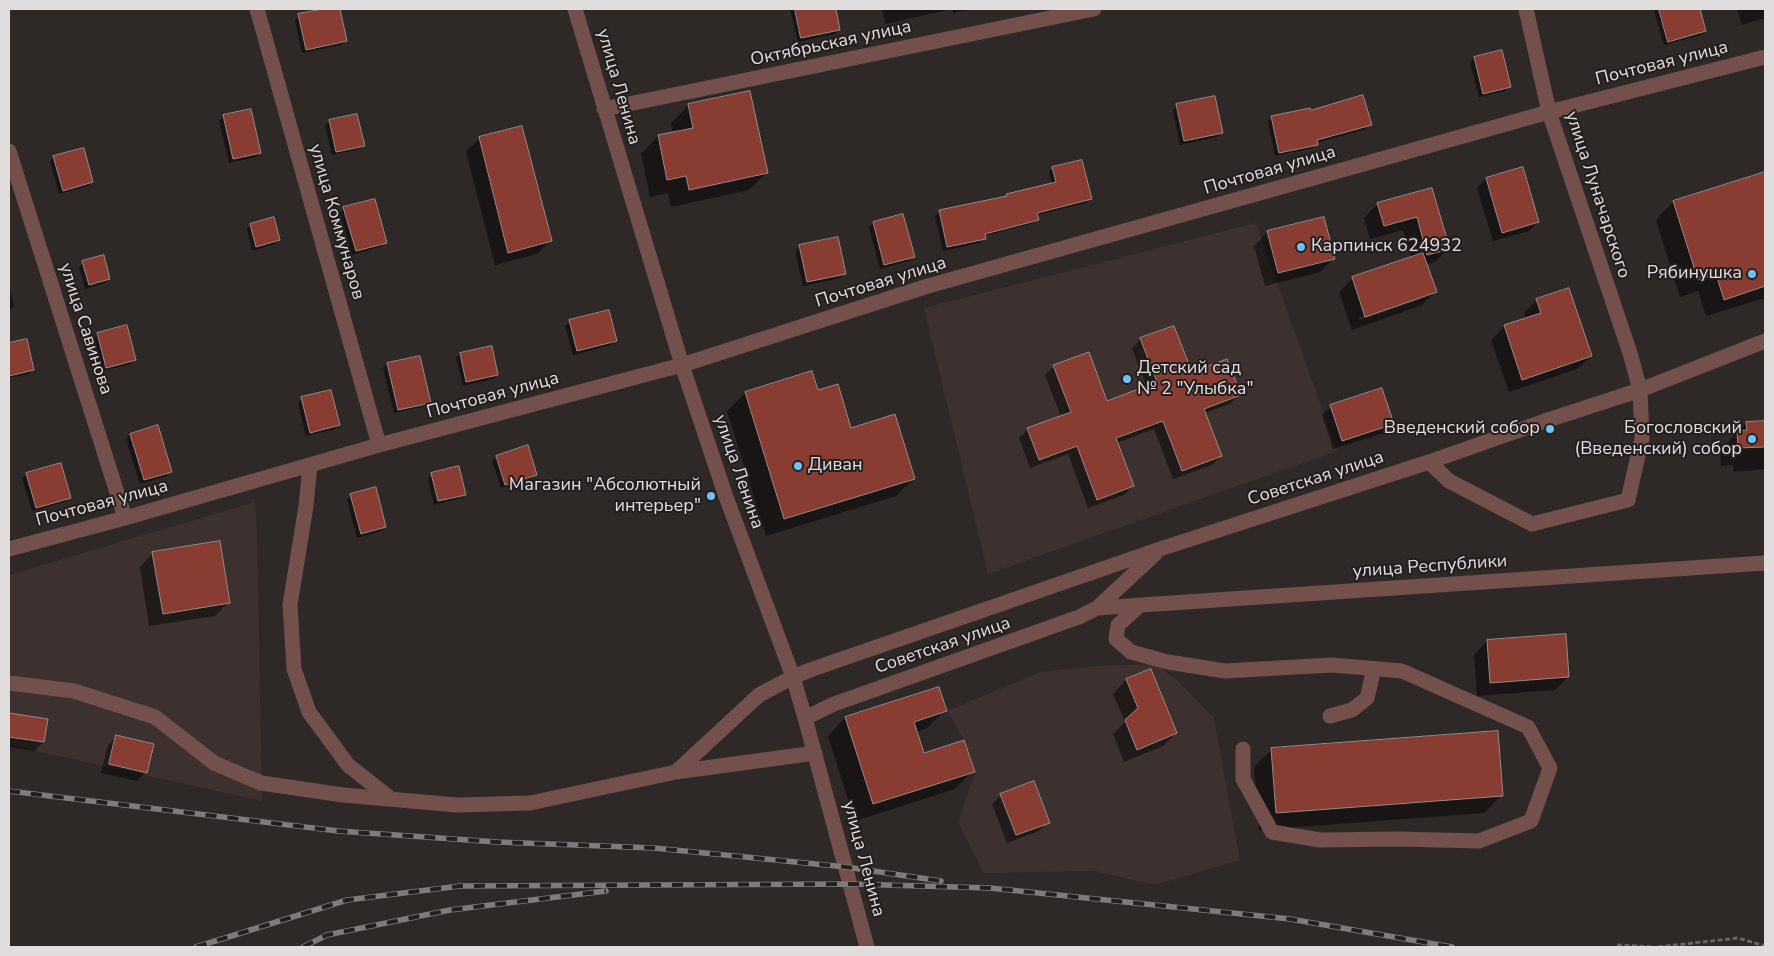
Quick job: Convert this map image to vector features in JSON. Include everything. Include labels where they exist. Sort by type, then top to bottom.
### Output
[{"type":"street","name":"улица Коммунаров","points":[[257,9],[379,445]]},
{"type":"street","name":"улица Ленина","points":[[576,9],[604,109],[682,365],[725,494],[793,677],[806,718],[867,947]]},
{"type":"street","name":"Октябрьская улица","points":[[604,109],[1094,9]]},
{"type":"street","name":"улица Луначарского","points":[[1429,462],[1449,481],[1532,524],[1628,500],[1642,438],[1640,390],[1630,353],[1549,112],[1526,9]]},
{"type":"street","name":"Почтовая улица","points":[[9,549],[125,518],[379,445],[682,365],[928,286],[1549,112],[1765,57]]},
{"type":"street","name":"улица Савинова","points":[[9,151],[125,518]]},
{"type":"street","name":"Советская улица","points":[[676,772],[759,695],[793,677],[1160,549],[1429,462],[1640,390],[1765,341]]},
{"type":"street","points":[[310,465],[306,506],[290,605],[294,669],[309,712],[348,765],[391,799]]},
{"type":"street","name":"Советская улица","points":[[806,718],[834,704],[1079,617],[1097,608],[1160,549]]},
{"type":"street","name":"улица Республики","points":[[1097,608],[1765,563]]},
{"type":"street","points":[[1140,606],[1118,625],[1116,640],[1131,652],[1168,662],[1225,671],[1332,665],[1402,671],[1528,727],[1550,768],[1531,821],[1479,841],[1397,838],[1320,840],[1272,832],[1243,779],[1243,749]]},
{"type":"street","points":[[1330,716],[1352,710],[1367,698],[1374,669]]},
{"type":"street","points":[[9,683],[74,691],[155,717],[214,763],[262,783],[343,795],[457,805],[530,804],[676,772],[815,753]]},
{"type":"path","points":[[1658,947],[1738,938],[1765,946]]},
{"type":"path","points":[[1617,945],[1654,947]]},
{"type":"shaded area","name":"Детский сад № 2 \"Улыбка\"","points":[[1256,223],[1337,451],[988,574],[924,308]]},
{"type":"shaded area","points":[[255,502],[262,801],[9,745],[9,575]]},
{"type":"shaded area","points":[[1156,664],[1178,681],[1214,718],[1240,860],[1155,885],[1095,871],[984,873],[958,822],[975,772],[964,740],[947,711],[1041,672],[1095,666]]},
{"type":"building","points":[[323,9],[340,9],[347,41],[306,50],[298,14]]},
{"type":"building","points":[[795,9],[836,9],[840,30],[801,38]]},
{"type":"building","points":[[1659,9],[1700,9],[1706,31],[1668,42]]},
{"type":"building","points":[[1502,50],[1511,87],[1483,94],[1474,57]]},
{"type":"building","points":[[750,91],[768,173],[689,190],[686,176],[667,180],[658,135],[693,128],[688,104]]},
{"type":"building","points":[[1363,95],[1372,125],[1317,140],[1318,145],[1279,153],[1271,116],[1310,108],[1311,110]]},
{"type":"building","points":[[1215,96],[1223,133],[1184,141],[1176,104]]},
{"type":"building","points":[[251,109],[261,153],[233,159],[223,115]]},
{"type":"building","points":[[357,114],[365,146],[336,152],[329,120]]},
{"type":"building","points":[[522,126],[552,241],[508,253],[479,137]]},
{"type":"building","points":[[84,148],[93,182],[63,191],[53,156]]},
{"type":"building","points":[[1082,160],[1092,199],[1037,213],[1039,220],[985,234],[986,239],[947,247],[939,210],[1007,196],[1006,194],[1056,182],[1052,167]]},
{"type":"building","points":[[1523,167],[1539,222],[1502,233],[1486,178]]},
{"type":"building","points":[[1765,172],[1765,286],[1724,300],[1716,274],[1698,280],[1673,201]]},
{"type":"building","points":[[1432,188],[1450,249],[1427,255],[1417,217],[1384,226],[1377,203]]},
{"type":"building","points":[[375,199],[387,243],[356,251],[343,207]]},
{"type":"building","points":[[903,214],[915,257],[884,265],[873,222]]},
{"type":"building","points":[[274,217],[280,240],[256,247],[250,224]]},
{"type":"building","points":[[1324,217],[1335,259],[1278,273],[1267,231]]},
{"type":"building","points":[[838,237],[846,274],[807,282],[799,245]]},
{"type":"building","points":[[1423,253],[1437,292],[1365,317],[1352,277]]},
{"type":"building","points":[[104,255],[110,279],[89,285],[82,261]]},
{"type":"building","points":[[1569,288],[1592,356],[1522,380],[1504,325],[1541,313],[1536,299]]},
{"type":"building","points":[[609,310],[617,341],[577,351],[569,320]]},
{"type":"building","points":[[127,325],[136,360],[106,368],[97,333]]},
{"type":"building","points":[[1174,326],[1192,372],[1227,359],[1241,395],[1204,409],[1222,456],[1182,471],[1163,421],[1116,438],[1134,486],[1097,500],[1077,446],[1039,460],[1027,428],[1071,412],[1053,365],[1089,352],[1107,401],[1157,382],[1140,338]]},
{"type":"building","points":[[27,339],[34,370],[9,376],[9,343]]},
{"type":"building","points":[[492,346],[498,375],[466,382],[460,353]]},
{"type":"building","points":[[420,356],[431,403],[398,410],[387,363]]},
{"type":"building","points":[[812,371],[818,390],[838,384],[851,428],[895,414],[915,479],[784,519],[745,392]]},
{"type":"building","points":[[1382,388],[1394,424],[1342,441],[1330,405]]},
{"type":"building","points":[[331,390],[340,425],[310,433],[301,397]]},
{"type":"building","name":"Богословский (Введенский) собор","points":[[1765,421],[1765,447],[1738,448],[1737,431],[1747,430],[1746,422]]},
{"type":"building","points":[[158,425],[172,472],[144,480],[130,434]]},
{"type":"building","points":[[528,445],[537,475],[505,485],[496,456]]},
{"type":"building","points":[[61,463],[71,498],[36,508],[26,473]]},
{"type":"building","points":[[459,466],[466,495],[438,501],[431,473]]},
{"type":"building","points":[[376,487],[386,527],[361,534],[350,494]]},
{"type":"building","points":[[220,541],[230,603],[163,614],[152,552]]},
{"type":"building","points":[[1566,634],[1569,677],[1490,683],[1487,640]]},
{"type":"building","points":[[1151,669],[1177,733],[1137,750],[1125,720],[1138,708],[1126,679]]},
{"type":"building","points":[[939,687],[947,711],[914,722],[924,753],[964,740],[975,772],[873,804],[845,717]]},
{"type":"building","points":[[9,713],[48,719],[44,742],[9,737]]},
{"type":"building","points":[[1498,731],[1503,796],[1276,813],[1271,748]]},
{"type":"building","points":[[116,735],[154,744],[147,773],[109,764]]},
{"type":"building","points":[[1034,781],[1050,823],[1016,835],[1000,794]]},
{"type":"railway","points":[[9,791],[338,831],[497,842],[654,848],[846,867],[941,881]]},
{"type":"railway","points":[[196,947],[347,900],[460,886],[851,884],[990,888],[1290,919],[1452,947]]},
{"type":"railway","points":[[303,947],[327,935],[450,910],[606,891]]},
{"type":"place","name":"Карпинск 624932","points":[[1301,247]]},
{"type":"place","name":"Рябинушка","points":[[1752,274]]},
{"type":"place","name":"Детский сад № 2 \"Улыбка\"","points":[[1127,379]]},
{"type":"place","name":"Введенский собор","points":[[1550,429]]},
{"type":"place","name":"Богословский (Введенский) собор","points":[[1752,439]]},
{"type":"place","name":"Диван","points":[[798,466]]},
{"type":"place","name":"Магазин \"Абсолютный интерьер\"","points":[[711,496]]}]
